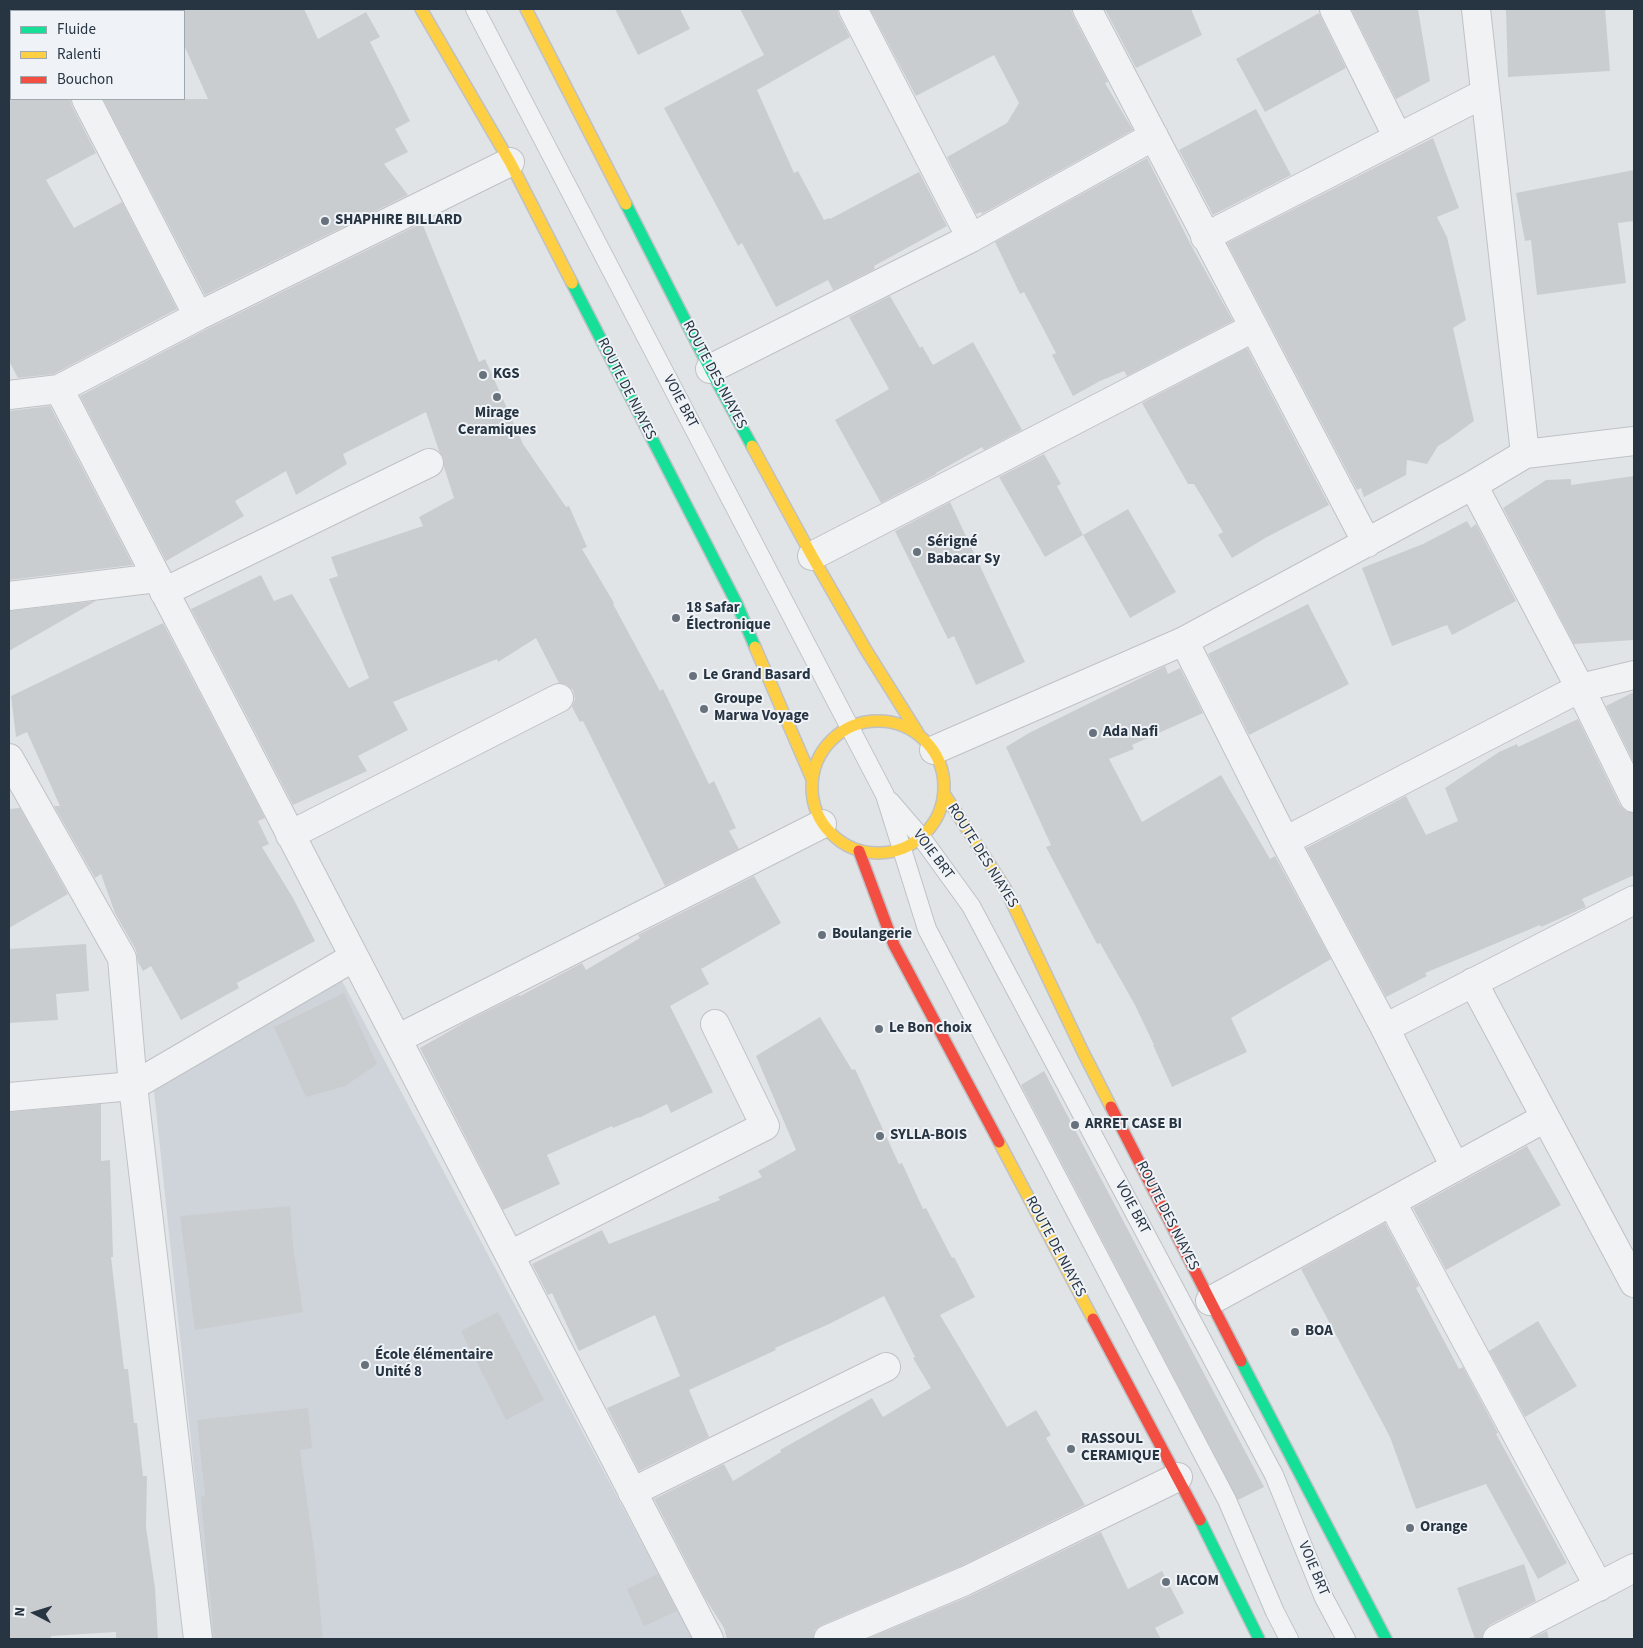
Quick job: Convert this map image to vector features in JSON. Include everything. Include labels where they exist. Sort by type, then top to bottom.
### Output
[{"type":"main road","name":"ROUTE DE NIAYES","points":[[421,9],[510,162],[737,604],[812,779]]},
{"type":"main road","name":"ROUTE DES NIAYES","points":[[526,9],[710,368],[812,556],[866,650],[926,741]]},
{"type":"main road","points":[[848,725],[875,720],[898,723],[926,741]]},
{"type":"main road","name":"ROUTE DE NIAYES","points":[[848,725],[832,738],[819,757],[812,779],[813,802],[822,824],[838,841],[859,851],[882,854],[902,849],[921,837],[938,817],[945,795],[943,772],[926,741]]},
{"type":"main road","name":"ROUTE DES NIAYES","points":[[945,795],[1005,888],[1082,1050],[1386,1639]]},
{"type":"main road","name":"ROUTE DE NIAYES","points":[[859,851],[894,944],[1178,1477],[1259,1639]]},
{"type":"street","points":[[853,9],[971,238]]},
{"type":"street","points":[[1087,9],[1367,543]]},
{"type":"street","points":[[1334,9],[1398,138]]},
{"type":"street","points":[[1476,9],[1525,454]]},
{"type":"street","points":[[1205,237],[1485,93]]},
{"type":"street","points":[[87,100],[198,316]]},
{"type":"street","points":[[710,368],[971,238],[1154,136]]},
{"type":"street","points":[[9,395],[59,389],[198,316],[510,162]]},
{"type":"street","points":[[812,556],[1253,328]]},
{"type":"street","points":[[59,389],[709,1639]]},
{"type":"street","points":[[926,741],[1184,641],[1473,485],[1525,454],[1634,441]]},
{"type":"street","points":[[9,596],[160,585],[429,463]]},
{"type":"street","points":[[1473,485],[1580,688],[1634,798]]},
{"type":"street","points":[[1184,641],[1285,841],[1385,1028],[1455,1167]]},
{"type":"street","points":[[1285,841],[1580,688],[1634,676]]},
{"type":"street","points":[[290,835],[558,698]]},
{"type":"street","points":[[9,758],[122,958],[133,1086],[198,1639]]},
{"type":"street","points":[[397,1039],[822,824]]},
{"type":"street","points":[[1385,1028],[1634,900]]},
{"type":"street","points":[[9,1098],[133,1086],[354,957]]},
{"type":"street","points":[[1473,982],[1634,1283]]},
{"type":"street","points":[[510,1255],[765,1126],[715,1024]]},
{"type":"street","points":[[1210,1301],[1545,1118]]},
{"type":"street","points":[[1392,1202],[1599,1587]]},
{"type":"street","points":[[632,1492],[886,1368]]},
{"type":"street","points":[[828,1639],[965,1581],[1178,1477]]},
{"type":"street","points":[[1497,1639],[1634,1568]]},
{"type":"lane","name":"VOIE BRT","points":[[475,9],[885,795],[928,930],[1227,1500],[1275,1612],[1289,1639]]},
{"type":"lane","name":"VOIE BRT","points":[[885,795],[921,837],[971,906],[1269,1466],[1324,1598],[1346,1639]]},
{"type":"shaded area","name":"École élémentaire Unité 8","points":[[341,979],[693,1639],[212,1639],[154,1091]]},
{"type":"building","points":[[304,9],[318,39],[366,12],[380,37],[370,42],[410,121],[395,129],[408,152],[384,164],[408,195],[205,295],[104,100],[208,99],[185,47],[184,10]]},
{"type":"building","points":[[615,9],[680,9],[690,29],[638,55]]},
{"type":"building","points":[[740,9],[837,9],[850,37],[757,90],[794,173],[798,171],[824,220],[830,219],[919,172],[947,226],[874,266],[875,269],[833,290],[828,280],[776,307],[742,243],[738,246],[664,108],[764,55]]},
{"type":"building","points":[[870,9],[1071,9],[1108,82],[1105,83],[1133,130],[982,214],[981,212],[976,214],[947,157],[1007,123],[1019,103],[994,55],[916,96]]},
{"type":"building","points":[[1105,9],[1191,9],[1202,35],[1136,68]]},
{"type":"building","points":[[1351,9],[1418,9],[1430,81],[1396,99]]},
{"type":"building","points":[[1506,9],[1605,9],[1610,71],[1508,77]]},
{"type":"building","points":[[1319,13],[1346,68],[1265,112],[1236,59]]},
{"type":"building","points":[[9,99],[70,100],[96,153],[46,180],[74,228],[122,202],[177,309],[54,374],[18,378],[9,361]]},
{"type":"building","points":[[1256,109],[1291,175],[1213,215],[1179,150]]},
{"type":"building","points":[[1433,138],[1459,208],[1437,217],[1447,237],[1466,320],[1453,328],[1474,421],[1438,446],[1427,464],[1407,460],[1406,475],[1364,497],[1361,488],[1357,490],[1227,243]]},
{"type":"building","points":[[1147,158],[1191,245],[1233,321],[1127,376],[1124,371],[1100,381],[1073,396],[1052,355],[1056,353],[1024,292],[1020,294],[995,242]]},
{"type":"building","points":[[1634,170],[1634,221],[1618,223],[1626,283],[1537,295],[1531,240],[1525,241],[1516,193]]},
{"type":"building","points":[[422,223],[479,362],[485,359],[523,444],[566,507],[569,506],[587,547],[582,549],[614,603],[660,691],[663,689],[709,784],[714,781],[736,828],[729,831],[739,849],[665,886],[583,721],[580,722],[572,707],[575,699],[573,690],[567,685],[559,683],[536,638],[498,662],[497,659],[393,702],[408,730],[358,756],[367,771],[293,805],[191,609],[261,575],[274,601],[292,594],[349,688],[369,678],[329,579],[338,576],[331,557],[423,526],[419,517],[454,498],[444,467],[443,457],[439,451],[426,412],[343,454],[347,464],[296,495],[286,471],[235,501],[244,516],[166,561],[80,396],[205,330]]},
{"type":"building","points":[[890,296],[920,348],[922,346],[933,365],[973,342],[1022,430],[984,450],[982,447],[881,503],[835,420],[889,389],[849,317]]},
{"type":"building","points":[[1247,348],[1329,505],[1267,537],[1232,558],[1218,535],[1223,532],[1194,484],[1188,484],[1142,403]]},
{"type":"building","points":[[50,406],[133,565],[9,580],[9,411]]},
{"type":"building","points":[[1044,454],[1061,484],[1057,486],[1083,535],[1045,557],[999,477]]},
{"type":"building","points":[[1634,476],[1634,640],[1574,644],[1503,508],[1546,480],[1571,479],[1571,485]]},
{"type":"building","points":[[950,502],[1025,662],[976,685],[954,636],[948,639],[895,531]]},
{"type":"building","points":[[1128,509],[1176,592],[1130,618],[1083,535]]},
{"type":"building","points":[[1467,521],[1471,528],[1476,524],[1516,601],[1452,635],[1447,625],[1392,646],[1362,568],[1423,544]]},
{"type":"building","points":[[96,601],[9,651],[9,611]]},
{"type":"building","points":[[1308,604],[1349,684],[1249,735],[1208,654]]},
{"type":"building","points":[[163,623],[265,818],[258,821],[269,844],[262,847],[293,898],[315,941],[237,983],[239,988],[181,1020],[151,966],[143,971],[138,962],[136,950],[115,913],[101,874],[95,878],[54,806],[60,806],[27,732],[16,737],[11,696]]},
{"type":"building","points":[[1165,666],[1168,674],[1180,668],[1203,713],[1132,745],[1134,749],[1109,759],[1142,822],[1221,775],[1270,859],[1275,856],[1331,959],[1231,1018],[1247,1052],[1172,1087],[1135,1005],[1100,943],[1097,944],[1046,847],[1051,845],[1006,747],[1029,733]]},
{"type":"building","points":[[1634,692],[1634,763],[1606,706]]},
{"type":"building","points":[[1578,719],[1620,805],[1626,811],[1634,813],[1634,875],[1582,899],[1586,907],[1425,973],[1427,976],[1386,997],[1306,848],[1406,796],[1426,835],[1458,821],[1445,788],[1499,752],[1517,744],[1518,747]]},
{"type":"building","points":[[20,808],[68,894],[9,928],[9,809]]},
{"type":"building","points":[[754,876],[781,923],[701,969],[709,984],[670,1006],[713,1092],[671,1113],[667,1104],[639,1118],[613,1128],[612,1126],[547,1155],[560,1184],[503,1210],[420,1048],[467,1021],[520,996],[582,963],[586,970],[640,938],[638,935]]},
{"type":"building","points":[[86,944],[89,991],[56,994],[58,1020],[9,1023],[9,949]]},
{"type":"building","points":[[344,993],[377,1064],[345,1086],[306,1097],[274,1027]]},
{"type":"building","points":[[820,1017],[852,1070],[855,1069],[899,1164],[902,1163],[923,1209],[926,1208],[975,1297],[940,1315],[1007,1427],[1036,1410],[1051,1435],[1046,1438],[1085,1505],[959,1567],[822,1625],[815,1630],[813,1639],[727,1639],[724,1628],[705,1598],[654,1499],[724,1464],[733,1481],[781,1452],[780,1450],[872,1398],[883,1417],[931,1388],[913,1358],[915,1357],[884,1296],[829,1324],[775,1348],[776,1350],[689,1390],[709,1437],[639,1471],[607,1408],[680,1376],[655,1315],[579,1351],[552,1293],[548,1295],[532,1264],[602,1230],[609,1244],[720,1200],[718,1197],[762,1177],[758,1171],[796,1150],[756,1056]]},
{"type":"building","points":[[1044,1071],[1264,1487],[1238,1500],[1021,1085]]},
{"type":"building","points":[[101,1104],[101,1161],[110,1160],[113,1257],[111,1257],[124,1369],[128,1369],[134,1423],[137,1423],[143,1476],[147,1476],[146,1527],[155,1588],[158,1639],[116,1639],[116,1632],[51,1636],[51,1638],[9,1639],[9,1112]]},
{"type":"building","points":[[1527,1146],[1561,1205],[1446,1270],[1413,1208]]},
{"type":"building","points":[[290,1206],[294,1254],[303,1312],[195,1330],[180,1216]]},
{"type":"building","points":[[1385,1223],[1419,1286],[1416,1288],[1459,1369],[1463,1367],[1498,1433],[1496,1434],[1567,1563],[1538,1579],[1486,1484],[1416,1509],[1390,1437],[1301,1269]]},
{"type":"building","points":[[498,1312],[544,1400],[506,1420],[461,1331]]},
{"type":"building","points":[[1538,1321],[1577,1386],[1525,1417],[1489,1351]]},
{"type":"building","points":[[308,1408],[312,1448],[300,1450],[315,1558],[323,1639],[214,1639],[201,1497],[205,1496],[197,1420]]},
{"type":"building","points":[[1101,1532],[1128,1589],[1162,1571],[1184,1613],[1155,1628],[1161,1639],[867,1639],[972,1595]]},
{"type":"building","points":[[1524,1564],[1536,1601],[1490,1625],[1484,1631],[1482,1639],[1475,1639],[1457,1588]]},
{"type":"building","points":[[658,1574],[677,1611],[644,1626],[627,1589]]},
{"type":"building","points":[[1547,1631],[1549,1639],[1530,1639]]},
{"type":"traffic: fast","points":[[626,204],[710,369],[752,446]]},
{"type":"traffic: fast","points":[[572,283],[737,604],[755,647]]},
{"type":"traffic: fast","points":[[1241,1361],[1386,1639]]},
{"type":"traffic: fast","points":[[1200,1520],[1259,1639]]},
{"type":"traffic: slow","points":[[421,9],[510,162],[572,283]]},
{"type":"traffic: slow","points":[[526,9],[626,204]]},
{"type":"traffic: slow","points":[[752,446],[866,650],[918,733]]},
{"type":"traffic: slow","points":[[755,647],[812,779]]},
{"type":"traffic: slow","points":[[878,721],[891,722],[903,726],[925,740],[939,762],[943,774],[944,787],[943,800],[939,812],[925,834],[903,848],[891,852],[878,853],[865,852],[853,848],[831,834],[817,812],[813,800],[812,787],[813,774],[817,762],[831,740],[853,726],[865,722],[878,721]]},
{"type":"traffic: slow","points":[[945,795],[1005,888],[1111,1107]]},
{"type":"traffic: slow","points":[[999,1142],[1093,1319]]},
{"type":"traffic: jam","points":[[859,851],[894,945],[999,1142]]},
{"type":"traffic: jam","points":[[1111,1107],[1241,1361]]},
{"type":"traffic: jam","points":[[1093,1319],[1200,1520]]},
{"type":"place","name":"SHAPHIRE BILLARD","points":[[325,221]]},
{"type":"place","name":"KGS","points":[[483,375]]},
{"type":"place","name":"Mirage Ceramiques","points":[[497,397]]},
{"type":"place","name":"Sérigné Babacar Sy","points":[[917,552]]},
{"type":"place","name":"18 Safar Électronique","points":[[676,618]]},
{"type":"place","name":"Le Grand Basard","points":[[693,676]]},
{"type":"place","name":"Groupe Marwa Voyage","points":[[704,709]]},
{"type":"place","name":"Ada Nafi","points":[[1093,733]]},
{"type":"place","name":"Boulangerie","points":[[822,935]]},
{"type":"place","name":"Le Bon choix","points":[[879,1029]]},
{"type":"place","name":"ARRET CASE BI","points":[[1075,1125]]},
{"type":"place","name":"SYLLA-BOIS","points":[[880,1136]]},
{"type":"place","name":"BOA","points":[[1295,1332]]},
{"type":"place","name":"École élémentaire Unité 8","points":[[365,1365]]},
{"type":"place","name":"RASSOUL CERAMIQUE","points":[[1071,1449]]},
{"type":"place","name":"Orange","points":[[1410,1528]]},
{"type":"place","name":"IACOM","points":[[1166,1582]]}]
